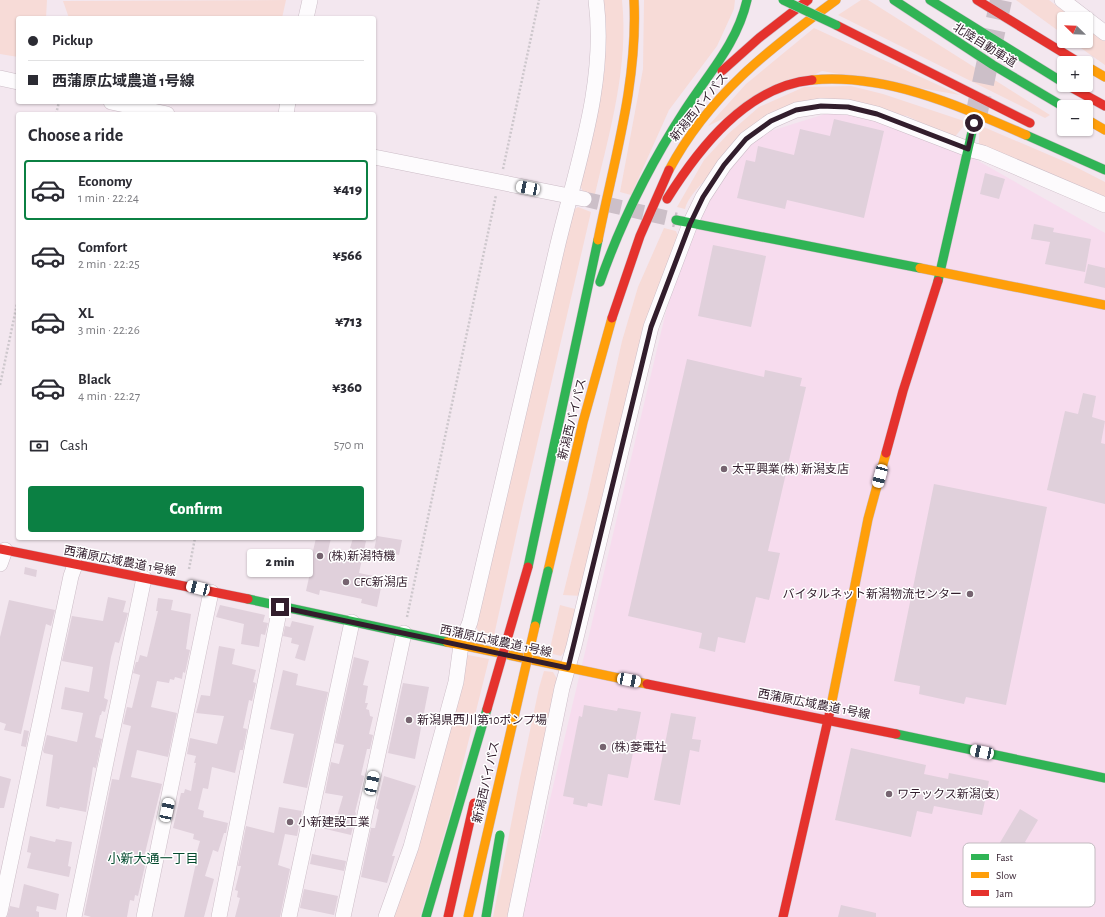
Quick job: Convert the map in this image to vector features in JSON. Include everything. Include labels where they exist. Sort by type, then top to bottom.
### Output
[{"type":"main road","name":"新潟西バイパス","points":[[489,738],[557,437],[612,169],[628,100],[633,58],[635,15],[634,0]]},
{"type":"main road","points":[[557,437],[585,330],[597,292],[619,233],[637,193],[668,137],[694,96],[731,43],[740,23],[747,0]]},
{"type":"main road","points":[[783,0],[836,25],[1036,126]]},
{"type":"main road","points":[[668,137],[715,78],[759,38],[808,0]]},
{"type":"main road","name":"新潟西バイパス","points":[[468,917],[529,650],[595,378],[613,311],[660,186],[678,151],[699,122],[746,70],[775,45],[836,0]]},
{"type":"main road","name":"北陸自動車道","points":[[894,0],[931,26],[1057,103]]},
{"type":"main road","name":"北陸自動車道","points":[[930,0],[1057,79]]},
{"type":"main road","points":[[977,0],[1068,56]]},
{"type":"main road","points":[[988,0],[1065,54]]},
{"type":"main road","points":[[1093,70],[1105,77]]},
{"type":"main road","points":[[628,268],[671,192],[688,167],[716,135],[744,110],[763,97],[804,81],[826,79],[849,80],[908,92],[948,104],[991,120],[1105,170]]},
{"type":"main road","points":[[1080,92],[1105,106]]},
{"type":"main road","points":[[784,917],[828,719],[868,519],[903,391],[941,272],[974,123]]},
{"type":"main road","points":[[1093,123],[1105,130]]},
{"type":"main road","points":[[1071,144],[1105,162]]},
{"type":"main road","points":[[683,222],[1105,305]]},
{"type":"main road","name":"西蒲原広域農道 1号線","points":[[2,549],[75,565],[185,585],[280,607],[568,668],[828,719],[1105,778]]},
{"type":"main road","points":[[426,917],[528,567]]},
{"type":"main road","points":[[507,791],[529,650]]},
{"type":"main road","name":"新潟西バイパス","points":[[448,917],[476,792]]},
{"type":"main road","points":[[486,917],[502,822]]},
{"type":"street","points":[[306,16],[310,0]]},
{"type":"street","points":[[386,917],[411,847],[456,682],[461,645],[470,622],[569,196],[589,118],[598,59],[596,0]]},
{"type":"street","points":[[1062,0],[1105,33]]},
{"type":"street","points":[[0,78],[16,82]]},
{"type":"street","points":[[120,104],[158,112]]},
{"type":"street","points":[[515,917],[568,668],[651,327],[683,222],[724,165],[746,139],[771,121],[796,110],[821,106],[848,107],[877,114],[968,149],[983,152],[1105,205]]},
{"type":"street","points":[[376,157],[584,200]]},
{"type":"street","points":[[0,564],[2,549]]},
{"type":"street","points":[[0,912],[69,584],[75,565]]},
{"type":"street","points":[[74,917],[144,578]]},
{"type":"street","points":[[144,917],[211,592]]},
{"type":"street","points":[[219,917],[280,607]]},
{"type":"street","points":[[289,917],[352,622]]},
{"type":"street","points":[[344,917],[404,633]]},
{"type":"path","points":[[404,633],[539,0]]},
{"type":"path","points":[[0,385],[16,309]]},
{"type":"path","points":[[185,585],[195,540]]},
{"type":"shaded area","points":[[0,0],[47,0],[46,16],[16,16],[16,57],[0,54]]},
{"type":"shaded area","points":[[286,0],[282,16],[68,16],[63,1]]},
{"type":"shaded area","points":[[603,0],[622,0],[623,49],[617,98],[595,194],[583,192],[579,182],[605,68],[605,9]]},
{"type":"shaded area","points":[[644,0],[735,0],[734,9],[717,46],[669,110],[631,195],[620,192],[643,69]]},
{"type":"shaded area","points":[[861,0],[868,0],[1050,115],[1045,118],[838,15]]},
{"type":"shaded area","points":[[1016,0],[1049,0],[1065,12],[1057,12],[1057,30]]},
{"type":"shaded area","points":[[814,28],[960,95],[822,71],[708,126],[746,84]]},
{"type":"shaded area","points":[[1093,33],[1105,41],[1105,65],[1081,48],[1093,48]]},
{"type":"shaded area","points":[[851,86],[883,94],[967,122],[954,138],[907,116],[803,104],[718,168],[702,183],[691,197],[685,209],[677,207],[704,160],[728,134],[759,107],[804,87]]},
{"type":"shaded area","points":[[828,113],[908,121],[1105,233],[1105,917],[522,917],[692,202],[755,136]]},
{"type":"shaded area","points":[[979,125],[1068,163],[1105,182],[1105,204],[979,148]]},
{"type":"shaded area","points":[[578,207],[591,212],[493,640],[482,638],[475,625],[511,479],[550,299],[573,210]]},
{"type":"shaded area","points":[[664,228],[676,231],[678,236],[582,596],[563,595],[587,498],[622,341],[638,287]]},
{"type":"shaded area","points":[[560,605],[575,609],[576,615],[574,634],[561,656],[549,653]]},
{"type":"shaded area","points":[[468,655],[489,659],[451,811],[420,917],[392,917],[463,662]]},
{"type":"shaded area","points":[[544,671],[553,672],[559,682],[510,917],[493,917],[520,778]]},
{"type":"building","points":[[834,119],[884,131],[864,218],[787,200],[785,209],[737,198],[746,160],[755,162],[758,146],[794,155],[800,129],[830,136]]},
{"type":"building","points":[[985,173],[1005,179],[999,199],[980,194]]},
{"type":"building","points":[[1034,224],[1054,228],[1053,232],[1091,239],[1085,272],[1045,264],[1050,242],[1031,239]]},
{"type":"building","points":[[713,245],[766,256],[751,327],[698,316]]},
{"type":"building","points":[[1088,264],[1105,268],[1105,288],[1084,283]]},
{"type":"building","name":"太平興業(株) 新潟支店","points":[[687,359],[764,377],[765,370],[802,378],[800,386],[806,387],[768,551],[780,553],[769,600],[756,597],[745,643],[718,637],[715,652],[699,648],[702,633],[628,616]]},
{"type":"building","points":[[1083,393],[1096,396],[1092,417],[1105,421],[1101,443],[1105,444],[1105,504],[1047,490],[1065,411],[1078,414]]},
{"type":"building","name":"バイタルネット新潟物流センター","points":[[934,484],[1047,507],[1006,705],[966,697],[964,704],[919,694],[920,686],[894,681]]},
{"type":"building","points":[[377,536],[402,540],[399,555],[374,550]]},
{"type":"building","points":[[316,540],[331,540],[328,551],[348,555],[352,540],[366,541],[359,573],[383,578],[377,607],[361,603],[362,599],[320,590],[319,595],[306,591],[310,573],[308,573]]},
{"type":"building","points":[[25,567],[37,570],[36,577],[24,574]]},
{"type":"building","points":[[108,597],[126,601],[123,612],[128,613],[119,643],[115,642],[111,657],[104,698],[108,700],[105,712],[102,711],[100,715],[95,737],[102,739],[96,768],[93,767],[86,812],[46,806],[53,755],[44,753],[43,751],[47,735],[77,742],[83,713],[61,709],[65,687],[89,692],[93,667],[62,661],[72,616],[103,621]]},
{"type":"building","points":[[158,598],[173,600],[171,610],[191,614],[186,649],[190,650],[185,673],[183,672],[182,679],[175,677],[174,680],[170,679],[169,683],[157,681],[151,707],[177,713],[168,757],[137,750],[131,777],[162,784],[144,857],[147,857],[138,896],[135,895],[134,901],[130,900],[127,917],[91,917],[84,915],[112,779],[119,780],[131,726],[123,724],[127,707],[132,708],[140,675],[133,673],[140,655],[147,657],[158,611],[156,611]]},
{"type":"building","points":[[9,600],[55,610],[51,626],[46,624],[21,734],[4,730],[6,724],[0,722],[0,637]]},
{"type":"building","points":[[220,605],[265,615],[263,622],[268,623],[265,635],[261,634],[259,647],[241,644],[244,624],[216,617]]},
{"type":"building","points":[[292,621],[314,626],[305,661],[295,658],[299,645],[291,643],[292,638],[283,636],[285,626],[290,627]]},
{"type":"building","points":[[219,646],[235,649],[232,664],[256,670],[253,682],[256,683],[252,701],[249,700],[243,728],[247,729],[243,750],[240,750],[235,773],[212,767],[208,789],[203,788],[198,809],[204,811],[203,817],[228,823],[226,833],[224,833],[218,852],[213,850],[205,876],[214,879],[204,917],[184,917],[196,863],[194,862],[200,841],[193,839],[194,834],[173,828],[181,793],[184,793],[185,789],[191,791],[196,756],[187,754],[190,738],[217,744],[224,716],[196,713],[201,695],[210,696]]},
{"type":"building","points":[[354,657],[369,661],[363,685],[368,686],[365,703],[368,703],[366,709],[369,710],[370,716],[373,717],[369,734],[373,735],[370,749],[367,749],[361,775],[364,776],[351,835],[317,827],[320,817],[336,820],[343,796],[325,793],[331,762],[339,764],[344,745],[335,743]]},
{"type":"building","points":[[283,670],[298,674],[296,685],[328,692],[307,788],[283,783],[294,734],[270,729]]},
{"type":"building","name":"新潟県西川第10ポンプ場","points":[[403,683],[429,687],[415,759],[388,753]]},
{"type":"building","name":"(株)菱電社","points":[[584,705],[617,711],[618,708],[641,712],[628,778],[608,774],[602,806],[588,803],[587,807],[573,804],[574,798],[563,796],[579,716],[582,717]]},
{"type":"building","points":[[671,713],[696,717],[692,739],[701,740],[699,752],[690,750],[680,805],[654,800]]},
{"type":"building","points":[[24,730],[29,731],[26,747],[21,746]]},
{"type":"building","name":"ワテックス新潟(支)","points":[[851,748],[926,765],[924,774],[948,779],[949,773],[989,781],[982,815],[934,806],[932,814],[917,811],[911,837],[835,820]]},
{"type":"building","points":[[0,776],[11,779],[4,808],[0,808]]},
{"type":"building","points":[[384,776],[416,786],[392,856],[395,856],[387,883],[361,877],[371,828],[375,828],[379,810],[376,808]]},
{"type":"building","points":[[279,807],[302,811],[297,836],[285,834],[278,865],[290,869],[280,917],[235,917],[240,898],[237,897],[238,891],[235,890],[241,866],[238,866],[246,826],[274,833]]},
{"type":"building","points":[[1020,809],[1038,820],[1025,842],[1026,843],[1000,843]]},
{"type":"building","points":[[30,836],[55,842],[56,839],[72,842],[68,866],[71,867],[69,877],[27,868],[31,853],[27,852]]},
{"type":"building","points":[[312,854],[346,861],[344,871],[310,864]]},
{"type":"building","points":[[24,884],[59,894],[56,910],[37,906],[36,911],[39,912],[39,917],[7,917],[10,906],[19,908]]},
{"type":"building","points":[[304,889],[338,896],[334,915],[300,908]]},
{"type":"building","points":[[841,905],[876,913],[876,917],[838,917]]},
{"type":"tunnel","points":[[976,116],[1001,0]]},
{"type":"tunnel","points":[[584,199],[676,220]]},
{"type":"traffic: fast","points":[[600,282],[617,237],[648,172],[672,130],[729,45],[736,31],[747,0]]},
{"type":"traffic: fast","points":[[783,0],[836,25]]},
{"type":"traffic: fast","points":[[894,0],[993,65],[1057,103]]},
{"type":"traffic: fast","points":[[930,0],[1057,79]]},
{"type":"traffic: fast","points":[[938,281],[974,123]]},
{"type":"traffic: fast","points":[[1026,135],[1105,170]]},
{"type":"traffic: fast","points":[[676,220],[920,268]]},
{"type":"traffic: fast","points":[[528,567],[598,240]]},
{"type":"traffic: fast","points":[[535,626],[548,571]]},
{"type":"traffic: fast","points":[[248,599],[447,642]]},
{"type":"traffic: fast","points":[[426,917],[487,709]]},
{"type":"traffic: fast","points":[[896,734],[1105,778]]},
{"type":"traffic: fast","points":[[486,917],[500,835]]},
{"type":"traffic: slow","points":[[598,240],[624,121],[629,91],[634,31],[634,0]]},
{"type":"traffic: slow","points":[[669,170],[685,143],[703,119],[742,75],[787,37],[836,0]]},
{"type":"traffic: slow","points":[[1093,70],[1105,77]]},
{"type":"traffic: slow","points":[[812,80],[840,79],[895,87],[948,103],[1026,135]]},
{"type":"traffic: slow","points":[[1093,123],[1105,130]]},
{"type":"traffic: slow","points":[[920,268],[1105,305]]},
{"type":"traffic: slow","points":[[548,571],[583,422],[612,318]]},
{"type":"traffic: slow","points":[[830,711],[868,519],[886,453]]},
{"type":"traffic: slow","points":[[468,917],[535,626]]},
{"type":"traffic: slow","points":[[447,642],[647,684]]},
{"type":"traffic: jam","points":[[722,71],[759,38],[808,0]]},
{"type":"traffic: jam","points":[[977,0],[1069,56]]},
{"type":"traffic: jam","points":[[836,25],[1030,123]]},
{"type":"traffic: jam","points":[[667,199],[694,160],[710,141],[727,123],[746,107],[766,94],[788,85],[812,80]]},
{"type":"traffic: jam","points":[[1080,92],[1105,106]]},
{"type":"traffic: jam","points":[[612,318],[640,236],[669,170]]},
{"type":"traffic: jam","points":[[886,453],[903,391],[938,281]]},
{"type":"traffic: jam","points":[[0,549],[248,599]]},
{"type":"traffic: jam","points":[[487,709],[528,567]]},
{"type":"traffic: jam","points":[[647,684],[896,734]]},
{"type":"traffic: jam","points":[[783,917],[830,711]]},
{"type":"traffic: jam","points":[[448,917],[474,803]]},
{"type":"place","name":"太平興業(株) 新潟支店","points":[[724,469]]},
{"type":"place","name":"(株)新潟特機","points":[[320,556]]},
{"type":"place","name":"CFC新潟店","points":[[346,582]]},
{"type":"place","name":"バイタルネット新潟物流センター","points":[[970,594]]},
{"type":"place","name":"新潟県西川第10ポンプ場","points":[[409,720]]},
{"type":"place","name":"(株)菱電社","points":[[603,747]]},
{"type":"place","name":"ワテックス新潟(支)","points":[[889,794]]},
{"type":"place","name":"小新建設工業","points":[[290,822]]},
{"type":"district","name":"小新大通一丁目","points":[[153,858]]},
{"type":"route","points":[[280,607],[568,668],[651,327],[690,224],[703,197],[724,165],[746,139],[771,121],[796,110],[821,106],[848,107],[877,114],[968,149],[974,123]]}]
